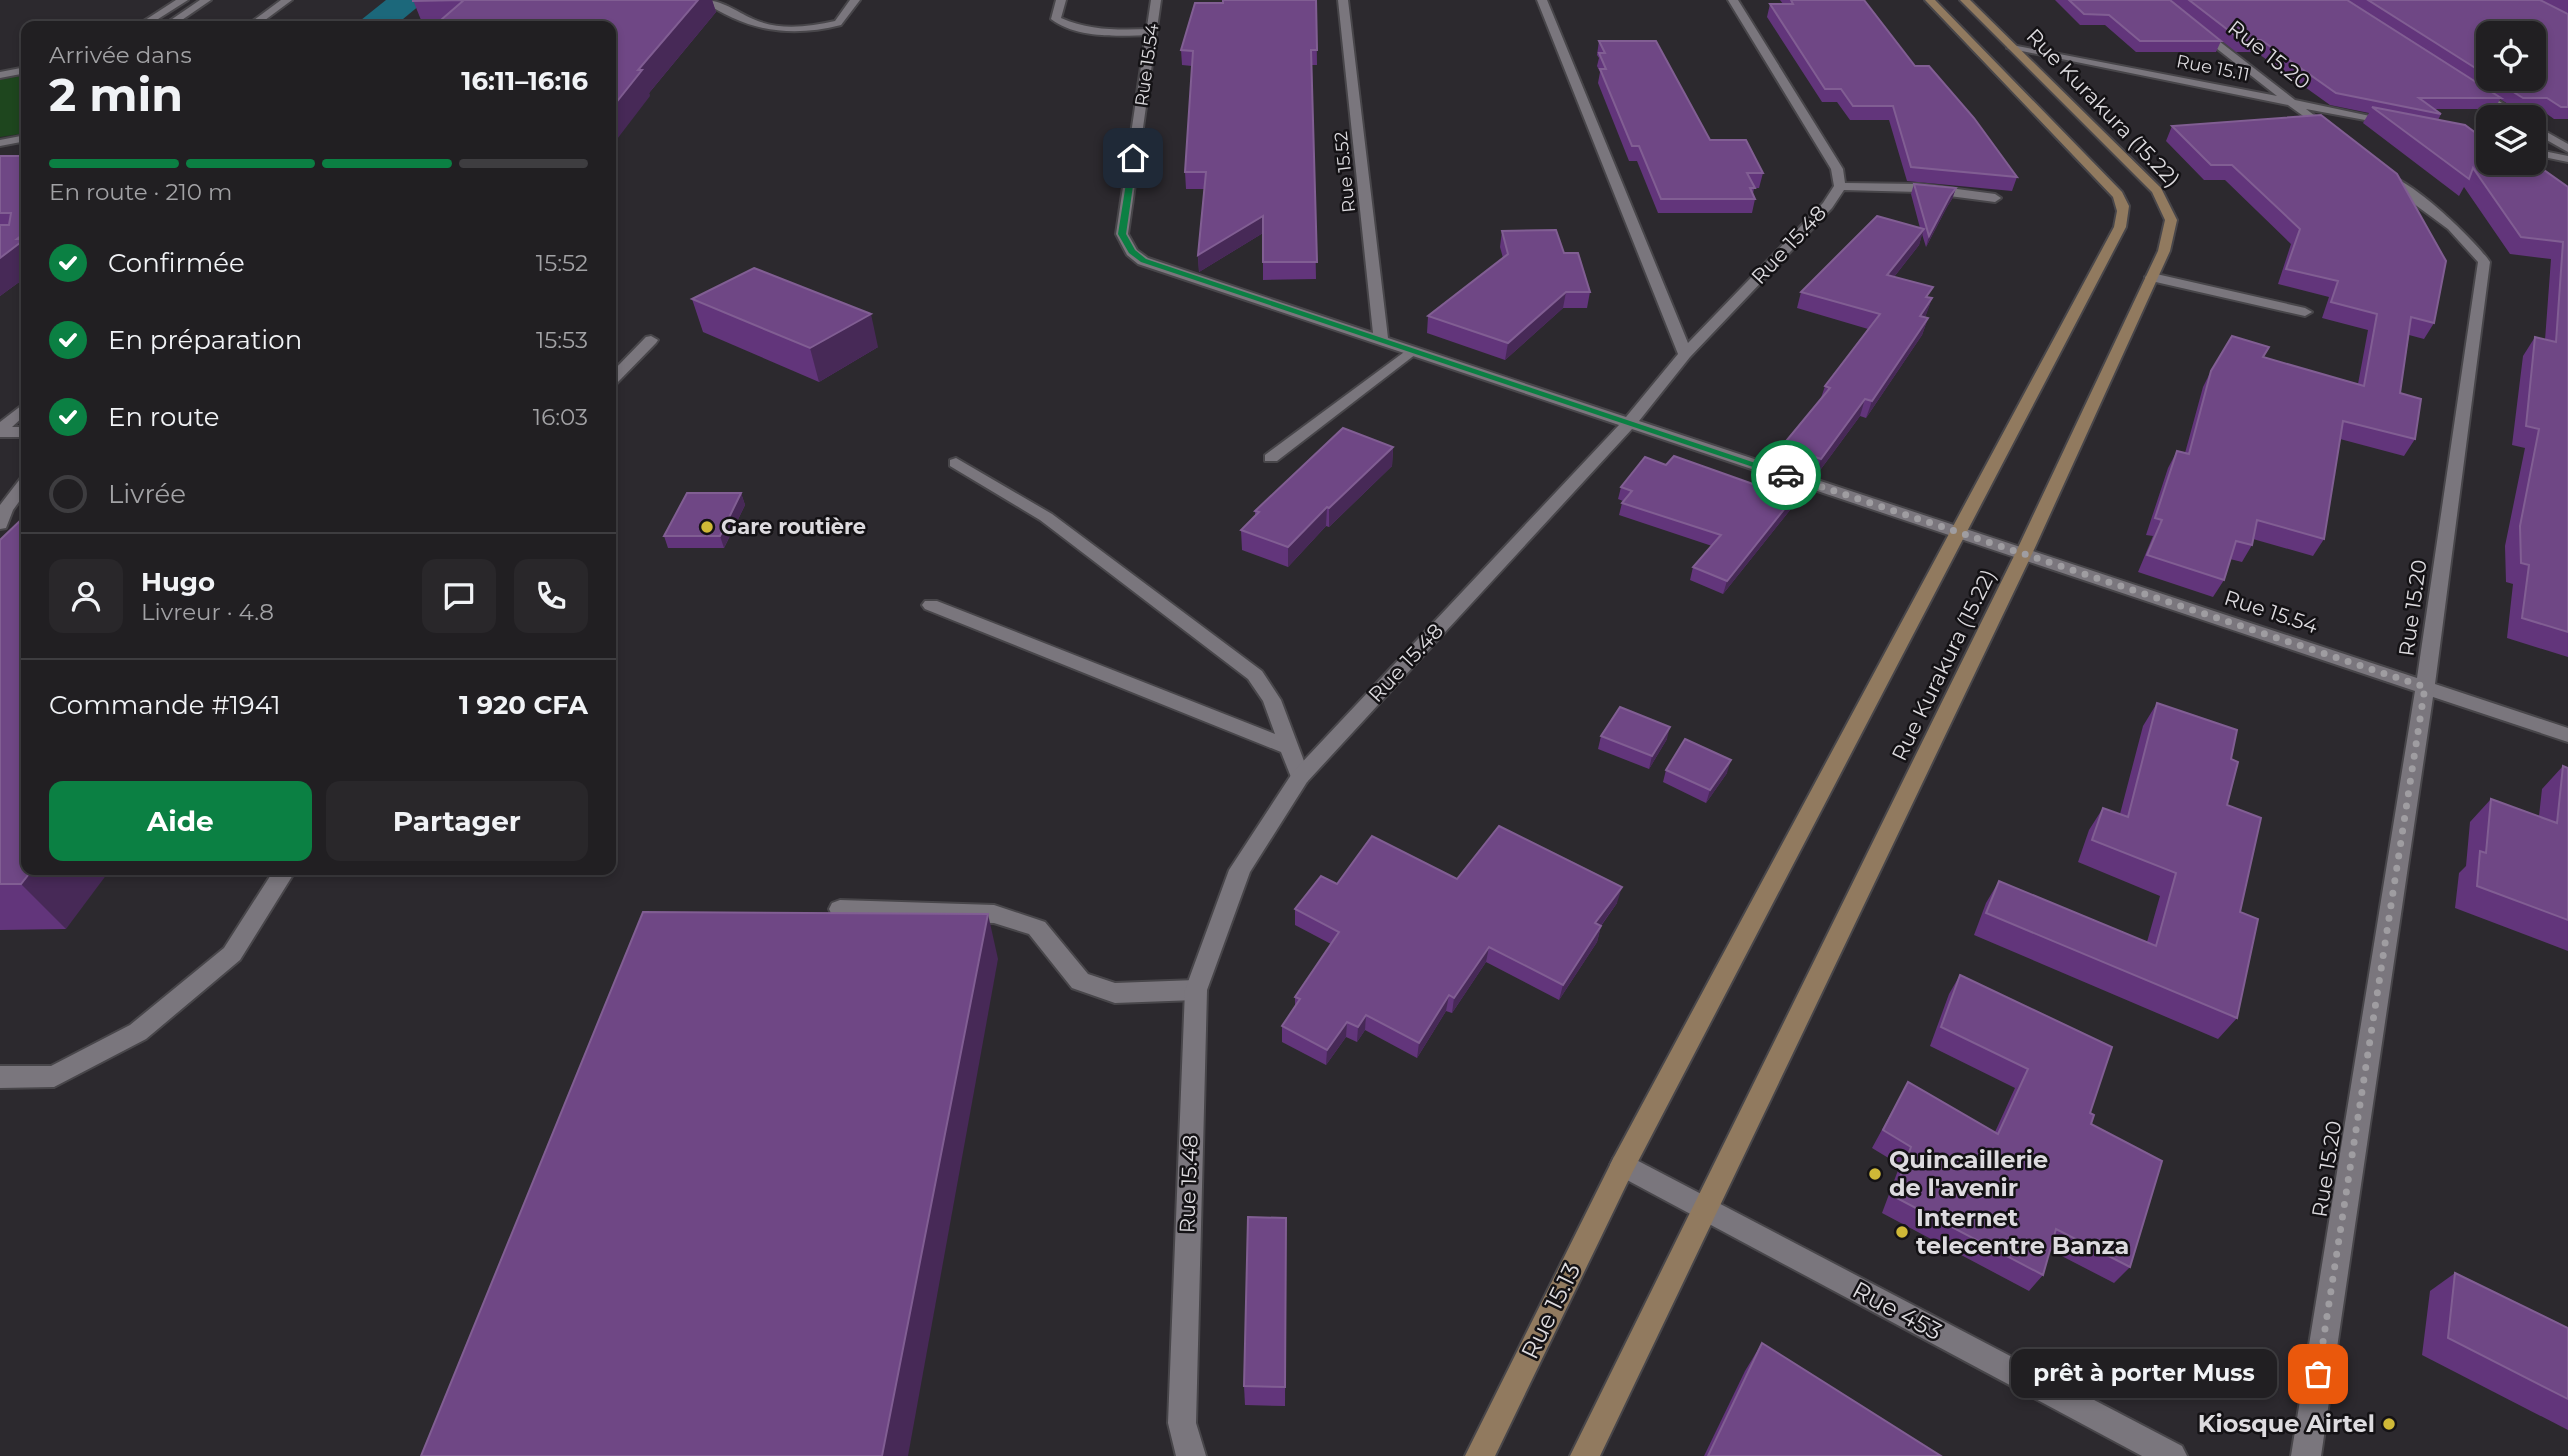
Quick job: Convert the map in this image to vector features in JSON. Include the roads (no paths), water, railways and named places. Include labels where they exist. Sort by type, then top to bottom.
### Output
[{"type":"main road","points":[[1623,1166],[2116,239],[2124,205],[2075,148],[1930,0]]},
{"type":"main road","name":"Rue Kurakura (15.22)","points":[[1703,1208],[2024,555],[2164,251],[2171,220],[2167,206],[2157,191],[1965,0]]},
{"type":"main road","name":"Rue 15.13","points":[[1480,1456],[1623,1166]]},
{"type":"main road","points":[[1585,1456],[1703,1208]]},
{"type":"street","points":[[149,21],[183,0]]},
{"type":"street","points":[[174,21],[206,0]]},
{"type":"street","points":[[258,21],[287,0]]},
{"type":"street","points":[[707,0],[724,6],[752,23],[794,30],[838,23],[855,0]]},
{"type":"street","points":[[1061,0],[1056,19],[1068,25],[1088,30],[1151,32]]},
{"type":"street","name":"Rue 15.54","points":[[1132,251],[1122,234],[1156,0]]},
{"type":"street","name":"Rue 15.52","points":[[1343,0],[1381,340]]},
{"type":"street","points":[[1542,0],[1685,354]]},
{"type":"street","name":"Rue 15.48","points":[[1191,1456],[1182,1423],[1196,990],[1240,870],[1300,777],[1629,423],[1685,354],[1828,205],[1840,186],[1837,169],[1734,0]]},
{"type":"street","name":"Rue 15.20","points":[[2160,0],[2344,143]]},
{"type":"street","name":"Rue 15.11","points":[[2012,48],[2409,126]]},
{"type":"street","points":[[0,75],[21,71]]},
{"type":"street","points":[[2472,88],[2499,105]]},
{"type":"street","points":[[2546,135],[2568,149]]},
{"type":"street","points":[[1,143],[21,139]]},
{"type":"street","points":[[2546,154],[2568,159]]},
{"type":"street","name":"Rue 15.20","points":[[2306,1456],[2425,687],[2484,262],[2476,249],[2460,235],[2376,169]]},
{"type":"street","points":[[1840,186],[1919,188],[1995,198]]},
{"type":"street","points":[[1132,251],[1143,261],[1959,533]]},
{"type":"street","points":[[2152,277],[2305,312]]},
{"type":"street","points":[[616,376],[652,340]]},
{"type":"street","points":[[1271,458],[1411,351]]},
{"type":"street","points":[[0,431],[21,412]]},
{"type":"street","points":[[0,431],[21,432]]},
{"type":"street","points":[[956,463],[1046,517],[1255,675],[1272,700],[1300,777]]},
{"type":"street","points":[[2,514],[21,489]]},
{"type":"street","name":"Rue 15.54","points":[[1959,533],[2568,735]]},
{"type":"street","points":[[931,605],[1290,748]]},
{"type":"street","points":[[0,1077],[54,1076],[138,1032],[232,954],[282,875]]},
{"type":"street","points":[[840,909],[994,914],[1037,928],[1080,981],[1115,993],[1196,990]]},
{"type":"street","name":"Rue 453","points":[[1623,1166],[2172,1456]]},
{"type":"water","points":[[386,0],[426,0],[401,21],[360,21]]},
{"type":"place","name":"Gare routière","points":[[707,527]]},
{"type":"place","name":"Quincaillerie de l'avenir","points":[[1875,1174]]},
{"type":"place","name":"Internet telecentre Banza","points":[[1902,1232]]},
{"type":"place","name":"prêt à porter Muss","points":[[2318,1374]]},
{"type":"place","name":"Kiosque Airtel","points":[[2389,1424]]}]
